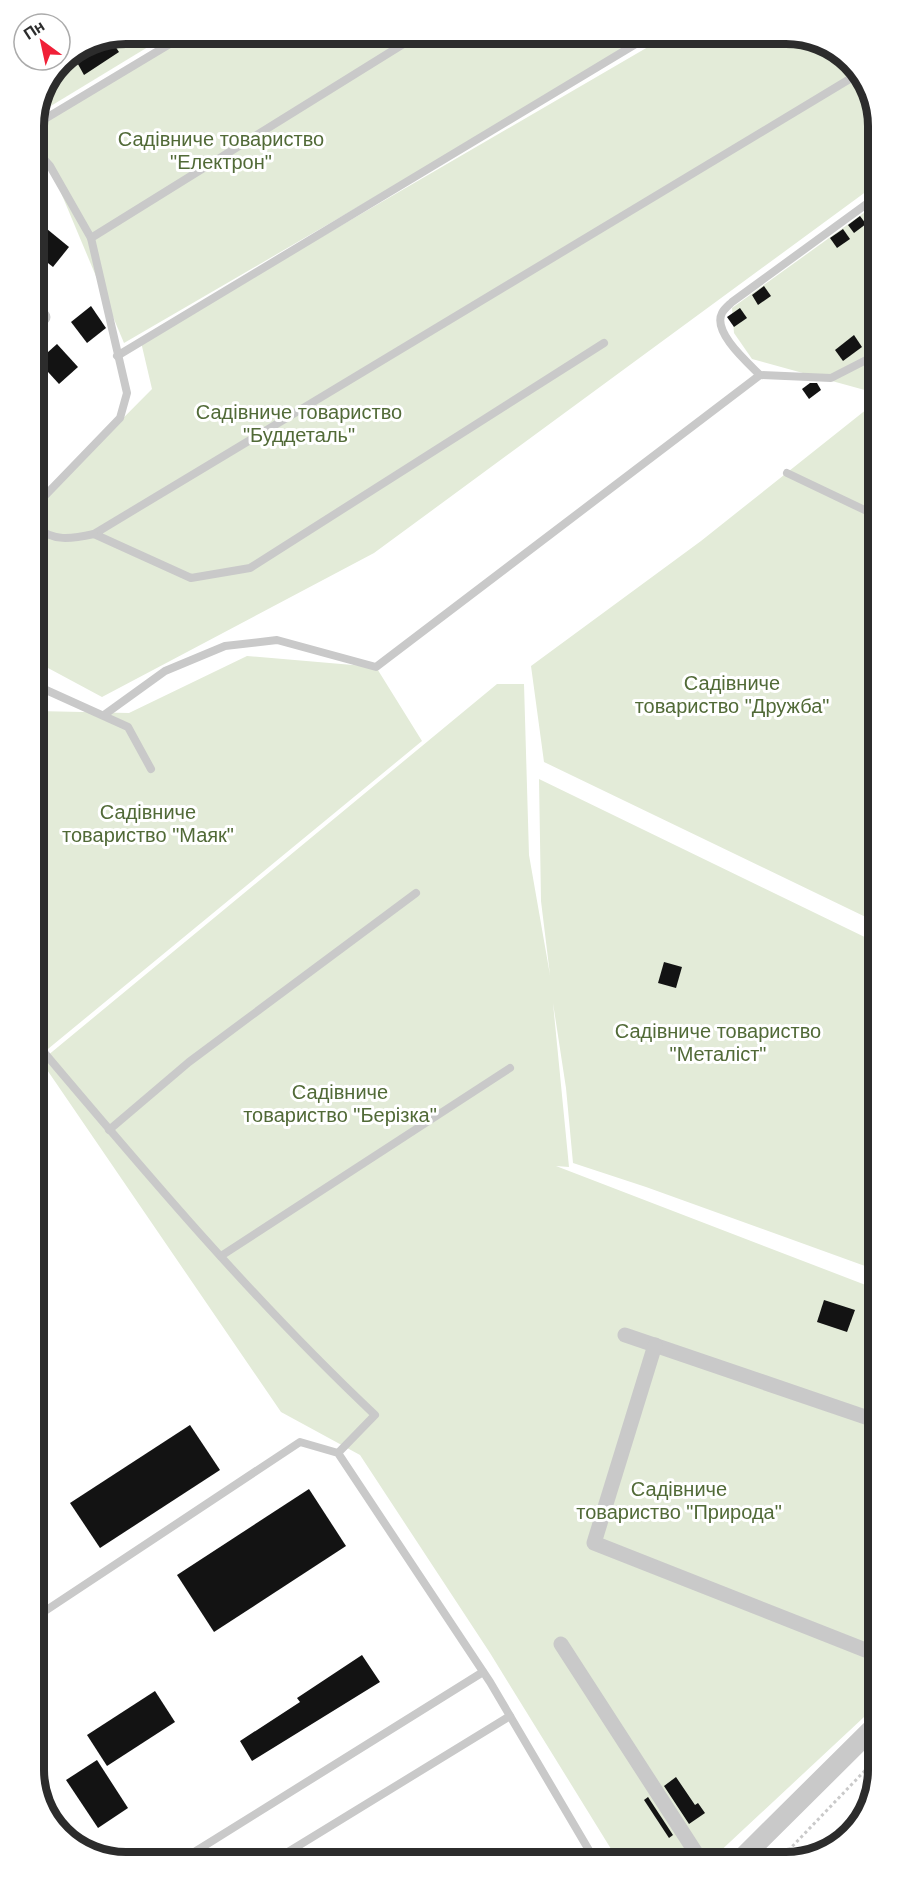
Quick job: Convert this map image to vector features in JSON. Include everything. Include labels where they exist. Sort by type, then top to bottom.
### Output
[{"type":"street","points":[[625,1335],[868,1418]]},
{"type":"street","points":[[655,1345],[594,1543],[868,1651]]},
{"type":"street","points":[[561,1644],[695,1852]]},
{"type":"street","points":[[748,1852],[868,1740]]},
{"type":"lane","points":[[44,119],[170,44]]},
{"type":"lane","points":[[91,238],[403,44]]},
{"type":"lane","points":[[117,356],[636,44]]},
{"type":"lane","points":[[44,534],[74,538],[94,534],[851,78]]},
{"type":"lane","points":[[44,159],[91,238],[127,393],[120,418],[44,497]]},
{"type":"lane","points":[[760,375],[734,351],[720,324],[721,314],[732,302],[868,203]]},
{"type":"lane","points":[[94,534],[191,578],[250,568],[604,343]]},
{"type":"lane","points":[[104,716],[165,671],[225,646],[277,640],[376,667],[760,375],[831,378],[868,359]]},
{"type":"lane","points":[[787,473],[868,512]]},
{"type":"lane","points":[[44,689],[128,727],[151,769]]},
{"type":"lane","points":[[109,1130],[189,1062],[416,893]]},
{"type":"lane","points":[[44,1052],[109,1130],[303,1348],[375,1415],[338,1453]]},
{"type":"lane","points":[[221,1256],[510,1068]]},
{"type":"lane","points":[[44,1612],[300,1442],[338,1453],[483,1672],[590,1852]]},
{"type":"lane","points":[[198,1850],[483,1672]]},
{"type":"lane","points":[[289,1851],[510,1716]]},
{"type":"path","points":[[787,1852],[868,1767]]},
{"type":"green space","points":[[153,44],[45,109],[57,80],[64,72],[72,72],[72,64],[80,57],[110,45]]},
{"type":"green space","name":"Садівниче товариство \"Електрон\"","points":[[171,44],[638,44],[124,343],[44,152],[44,119]]},
{"type":"green space","name":"Садівниче товариство \"Буддеталь\"","points":[[653,44],[801,45],[817,50],[835,61],[850,76],[861,94],[868,126],[868,190],[374,553],[102,697],[44,666],[44,498],[152,389],[141,342]]},
{"type":"green space","points":[[868,210],[868,391],[752,359],[734,333],[732,308]]},
{"type":"green space","name":"Садівниче товариство \"Дружба\"","points":[[868,408],[868,918],[544,762],[531,666],[701,541]]},
{"type":"green space","name":"Садівниче товариство \"Маяк\"","points":[[247,656],[376,667],[422,741],[44,1052],[44,711],[129,713]]},
{"type":"green space","points":[[497,684],[524,684],[529,855],[550,975],[541,901],[539,779],[868,939],[868,1267],[573,1163],[566,1088],[553,1003],[569,1167],[556,1166],[868,1286],[868,1713],[719,1852],[613,1852],[490,1653],[360,1455],[281,1412],[44,1065],[44,1059]]},
{"type":"building","points":[[110,45],[114,45],[119,52],[84,75],[76,61]]},
{"type":"building","points":[[860,216],[866,224],[854,233],[848,225]]},
{"type":"building","points":[[47,229],[69,247],[53,267],[44,260],[44,233]]},
{"type":"building","points":[[843,229],[850,239],[837,248],[830,238]]},
{"type":"building","points":[[764,286],[771,296],[758,305],[752,295]]},
{"type":"building","points":[[91,306],[106,328],[87,343],[71,322]]},
{"type":"building","points":[[740,308],[747,318],[734,327],[727,317]]},
{"type":"building","points":[[854,335],[862,347],[843,361],[835,350]]},
{"type":"building","points":[[57,344],[78,367],[59,384],[44,368],[44,356]]},
{"type":"building","points":[[810,383],[817,383],[821,390],[809,399],[802,389]]},
{"type":"building","points":[[664,962],[682,967],[676,988],[658,983]]},
{"type":"building","points":[[824,1300],[855,1310],[847,1332],[817,1322]]},
{"type":"building","points":[[190,1425],[220,1470],[100,1548],[70,1503]]},
{"type":"building","points":[[309,1489],[346,1546],[214,1632],[177,1575]]},
{"type":"building","points":[[362,1655],[380,1682],[252,1761],[240,1741],[300,1702],[297,1698]]},
{"type":"building","points":[[155,1691],[175,1722],[107,1766],[87,1735]]},
{"type":"building","points":[[97,1760],[128,1808],[98,1828],[66,1780]]},
{"type":"building","points":[[676,1777],[695,1805],[698,1803],[705,1813],[689,1824],[664,1786]]},
{"type":"building","points":[[648,1797],[673,1835],[669,1838],[644,1800]]},
{"type":"park label","name":"Садівниче товариство \"Металіст\"","points":[[718,1042]]},
{"type":"park label","name":"Садівниче товариство \"Берізка\"","points":[[340,1104]]},
{"type":"park label","name":"Садівниче товариство \"Природа\"","points":[[679,1500]]}]
